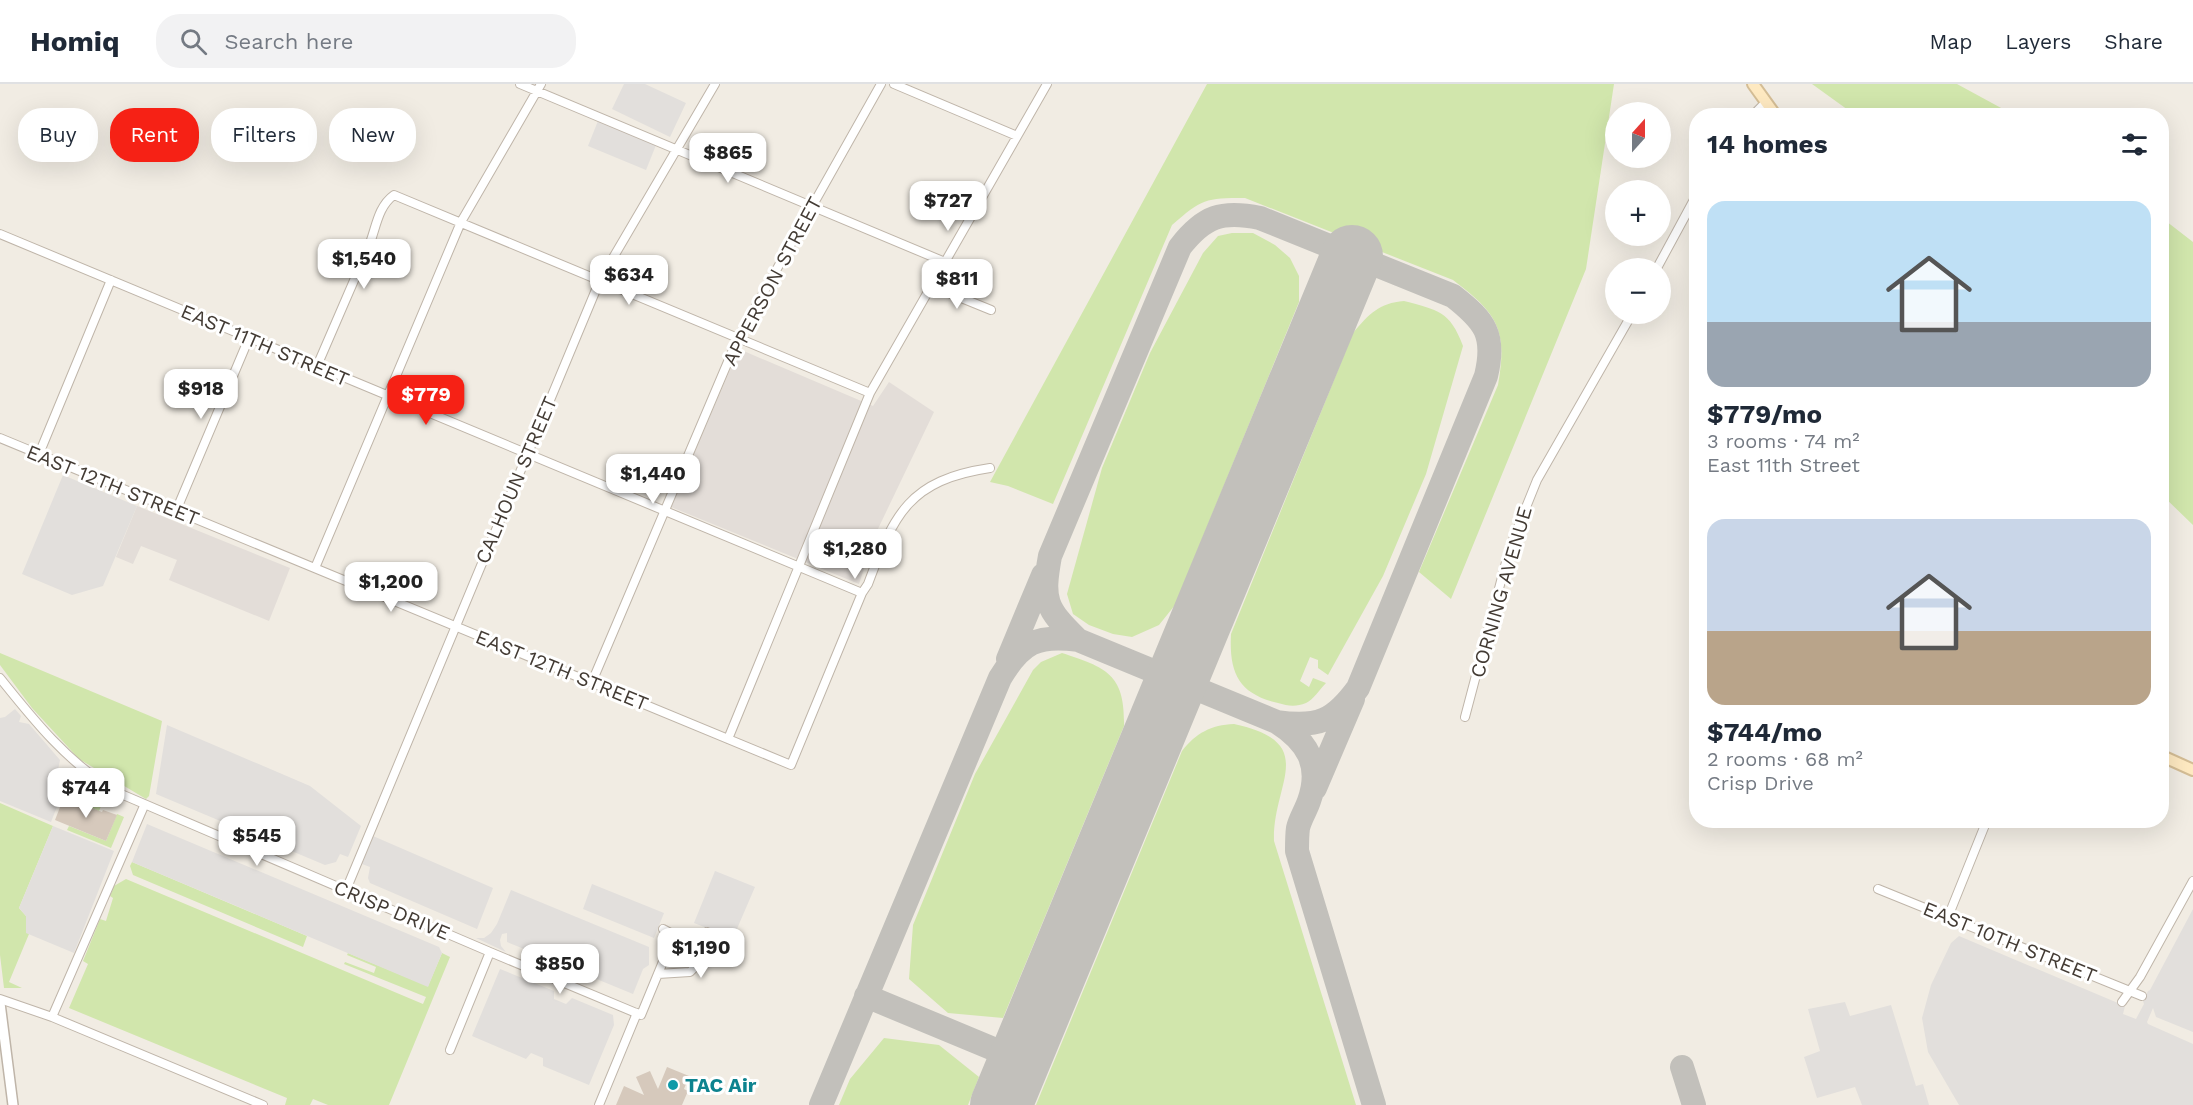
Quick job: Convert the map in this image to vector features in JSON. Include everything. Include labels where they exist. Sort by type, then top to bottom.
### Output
[{"type":"main road","points":[[1753,84],[1770,108]]},
{"type":"main road","points":[[2169,759],[2193,770]]},
{"type":"street","points":[[520,84],[539,87],[676,149],[945,262]]},
{"type":"street","name":"CALHOUN STREET","points":[[346,890],[600,280],[715,84]]},
{"type":"street","name":"APPERSON STREET","points":[[592,682],[738,338],[881,84]]},
{"type":"street","points":[[894,84],[1017,136]]},
{"type":"street","points":[[728,739],[870,393],[1047,84]]},
{"type":"street","points":[[315,568],[460,222],[539,87]]},
{"type":"street","points":[[1760,108],[1766,102]]},
{"type":"street","points":[[317,366],[370,244],[380,215],[390,197],[397,195],[870,393]]},
{"type":"street","points":[[1662,258],[1689,209]]},
{"type":"street","name":"EAST 11TH STREET","points":[[0,234],[862,593]]},
{"type":"street","points":[[39,454],[111,280]]},
{"type":"street","points":[[932,286],[991,310]]},
{"type":"street","name":"CORNING AVENUE","points":[[1465,717],[1510,547],[1525,505],[1626,324]]},
{"type":"street","points":[[176,511],[249,338]]},
{"type":"street","name":"EAST 12TH STREET","points":[[0,438],[791,765],[862,593]]},
{"type":"street","points":[[862,593],[868,584],[896,517],[910,500],[944,480],[990,468]]},
{"type":"street","name":"CRISP DRIVE","points":[[0,678],[45,734],[76,764],[114,791],[144,806],[637,1013]]},
{"type":"street","points":[[52,1017],[144,806]]},
{"type":"street","points":[[1948,917],[1985,828]]},
{"type":"street","points":[[2122,1002],[2140,977],[2193,880]]},
{"type":"street","name":"EAST 10TH STREET","points":[[1878,888],[2142,996]]},
{"type":"street","points":[[663,929],[674,935],[683,933],[702,943]]},
{"type":"street","points":[[658,974],[690,972],[698,964],[702,943],[707,932]]},
{"type":"street","points":[[599,1105],[637,1013],[640,1014],[674,935]]},
{"type":"street","points":[[450,1050],[490,952]]},
{"type":"street","points":[[14,1105],[0,1001],[52,1017],[263,1105]]},
{"type":"shaded area","points":[[624,84],[645,84],[686,103],[670,137],[612,109]]},
{"type":"shaded area","points":[[598,121],[656,145],[646,170],[588,146]]},
{"type":"shaded area","points":[[739,349],[873,406],[889,382],[934,412],[876,533],[859,584],[671,507]]},
{"type":"shaded area","points":[[63,475],[137,506],[103,586],[72,595],[22,574]]},
{"type":"shaded area","points":[[137,506],[290,568],[269,621],[169,580],[177,560],[141,546],[133,564],[116,557]]},
{"type":"shaded area","points":[[15,709],[21,716],[19,722],[29,724],[60,760],[58,770],[70,774],[51,822],[0,801],[0,718]]},
{"type":"shaded area","points":[[167,725],[310,786],[361,826],[348,857],[340,854],[336,862],[325,865],[156,794]]},
{"type":"shaded area","points":[[147,824],[439,947],[442,953],[428,987],[132,862]]},
{"type":"shaded area","points":[[53,826],[114,851],[74,953],[26,933],[26,916],[19,908]]},
{"type":"shaded area","points":[[373,836],[493,888],[477,929],[370,883],[368,878],[370,867],[362,864]]},
{"type":"shaded area","points":[[715,871],[755,887],[733,938],[694,923]]},
{"type":"shaded area","points":[[592,884],[664,913],[654,938],[583,909]]},
{"type":"shaded area","points":[[511,890],[649,947],[649,965],[643,969],[633,994],[582,973],[582,965],[570,960],[564,965],[507,942],[507,933],[502,934],[500,940],[506,952],[476,938],[484,938],[491,933]]},
{"type":"shaded area","points":[[2193,909],[2193,1032],[2156,1017],[2153,1008],[2147,1022],[2193,1044],[2193,1105],[1959,1105],[1928,1052],[1922,1018],[1931,985],[1951,943],[1959,936],[2125,1006],[2123,1014],[2136,1019],[2148,991]]},
{"type":"shaded area","points":[[500,969],[554,991],[554,999],[566,1004],[572,998],[613,1015],[614,1025],[589,1085],[543,1066],[543,1058],[531,1053],[526,1059],[472,1036]]},
{"type":"shaded area","points":[[1845,1002],[1850,1016],[1891,1005],[1916,1086],[1923,1084],[1929,1105],[1862,1105],[1855,1087],[1817,1098],[1804,1057],[1820,1051],[1808,1009]]},
{"type":"green space","points":[[1207,84],[1614,84],[1611,102],[1605,102],[1605,143],[1586,269],[1451,599],[1419,572],[1498,385],[1501,350],[1496,324],[1480,302],[1453,280],[1245,198],[1205,202],[1190,210],[1172,225],[1053,504],[1008,486],[990,482]]},
{"type":"green space","points":[[1812,84],[1957,84],[2001,108],[1845,108]]},
{"type":"green space","points":[[2169,223],[2193,242],[2193,525],[2169,502]]},
{"type":"green space","points":[[1253,233],[1275,245],[1290,258],[1299,276],[1299,302],[1175,605],[1159,625],[1132,637],[1113,634],[1089,625],[1073,614],[1067,594],[1102,468],[1150,353],[1203,253],[1218,236]]},
{"type":"green space","points":[[1404,301],[1434,310],[1448,319],[1463,346],[1426,474],[1383,576],[1328,675],[1318,668],[1318,660],[1310,657],[1300,681],[1309,687],[1313,678],[1326,683],[1306,703],[1295,706],[1264,699],[1245,687],[1234,670],[1231,634],[1353,333],[1364,320],[1381,307]]},
{"type":"green space","points":[[0,653],[162,721],[149,796],[146,799],[79,759],[32,708],[0,665]]},
{"type":"green space","points":[[1062,653],[1102,669],[1111,676],[1121,695],[1124,726],[1003,1018],[948,1013],[909,979],[913,925],[975,774],[1033,670],[1041,662]]},
{"type":"green space","points":[[1234,724],[1261,732],[1277,742],[1284,754],[1286,768],[1275,820],[1274,841],[1356,1105],[1036,1105],[1182,751],[1193,739],[1205,731],[1218,726]]},
{"type":"green space","points":[[69,768],[106,794],[102,801],[94,798],[93,800],[102,804],[99,811],[61,796],[70,775],[67,773]]},
{"type":"green space","points":[[0,803],[53,826],[19,908],[26,916],[26,932],[29,934],[9,982],[22,988],[4,988],[0,955]]},
{"type":"green space","points":[[117,814],[124,817],[111,848],[67,830],[69,826],[106,841]]},
{"type":"green space","points":[[132,862],[307,936],[303,947],[133,875],[130,866]]},
{"type":"green space","points":[[126,879],[423,1004],[426,997],[344,964],[345,962],[374,973],[376,967],[347,955],[348,953],[428,986],[442,953],[450,957],[389,1105],[328,1105],[313,1099],[310,1105],[285,1105],[287,1098],[69,1008],[88,964],[83,961],[100,919],[106,921],[114,886]]},
{"type":"green space","points":[[884,1038],[939,1045],[979,1077],[968,1105],[839,1105],[850,1079]]},
{"type":"building","points":[[64,797],[102,812],[103,810],[117,815],[106,841],[55,820]]},
{"type":"building","name":"TAC Air","points":[[667,1067],[689,1076],[684,1089],[688,1091],[682,1105],[616,1105],[624,1086],[644,1095],[636,1077],[650,1071],[658,1089]]},
{"type":"taxiway","points":[[1078,640],[1059,620],[1049,602],[1046,583],[1050,556],[1180,247],[1197,228],[1224,215],[1260,218],[1453,296],[1473,313],[1485,330],[1490,350],[1486,376],[1358,688],[1341,708],[1324,720],[1304,724],[1277,722]]},
{"type":"taxiway","points":[[1008,659],[1043,575]]},
{"type":"taxiway","points":[[821,1105],[1000,678],[1015,656],[1023,649],[1051,638],[1078,640],[1277,722],[1288,729],[1304,746],[1309,755],[1314,776],[1313,788],[1298,828],[1297,851],[1374,1105]]},
{"type":"taxiway","points":[[1315,788],[1353,699]]},
{"type":"taxiway","points":[[866,996],[1020,1060]]},
{"type":"taxiway","points":[[1682,1067],[1694,1105]]},
{"type":"runway","points":[[1001,1105],[1352,256]]},
{"type":"place","name":"TAC Air","points":[[673,1085]]}]
